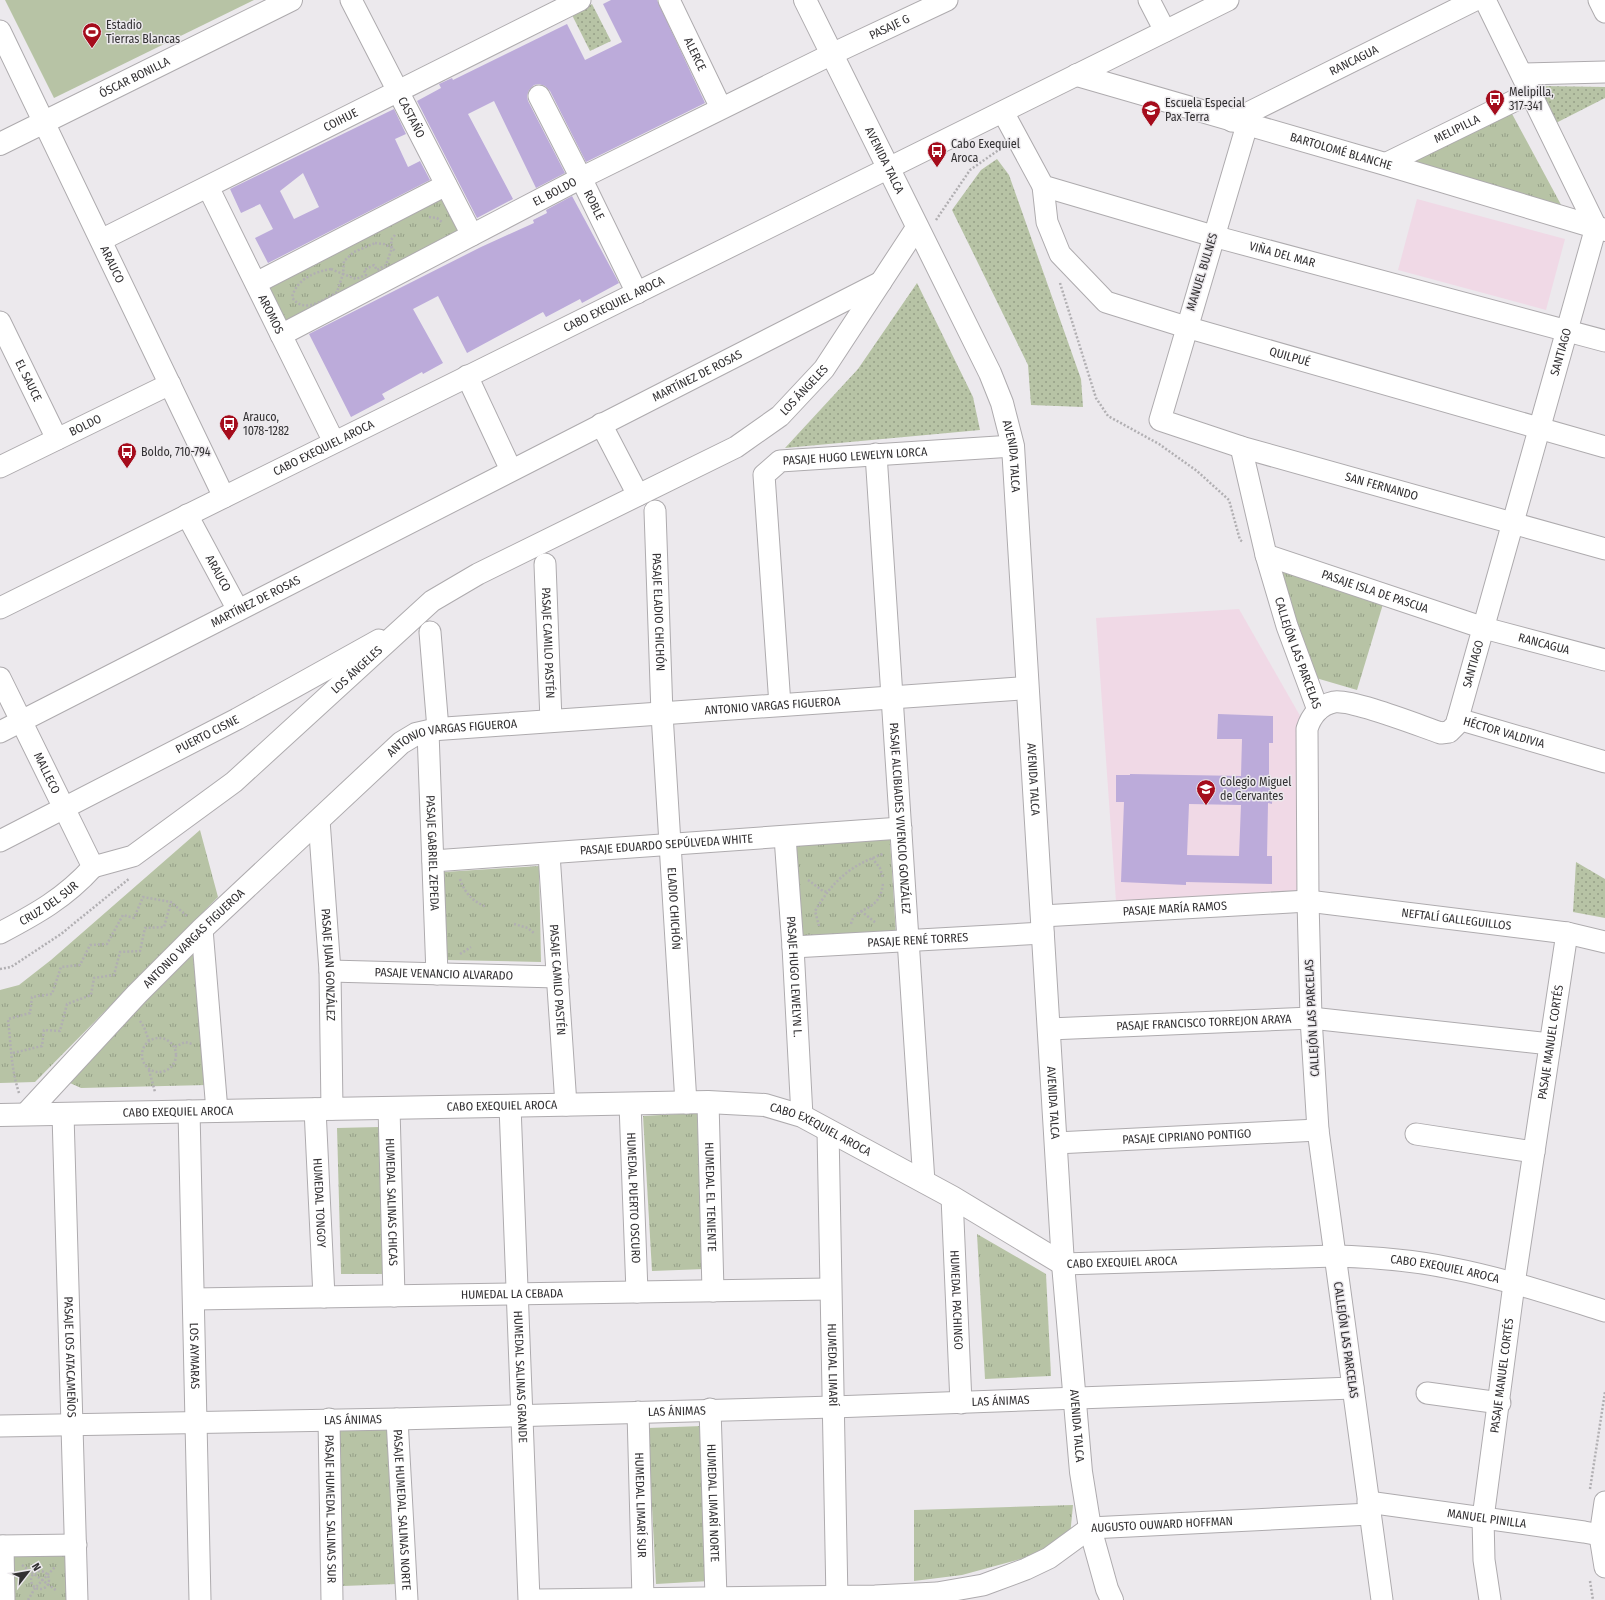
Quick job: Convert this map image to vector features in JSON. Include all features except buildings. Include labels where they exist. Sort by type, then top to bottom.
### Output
[{"type":"street","name":"ÓSCAR BONILLA","points":[[0,144],[291,0]]},
{"type":"street","name":"CASTAÑO","points":[[351,0],[472,235]]},
{"type":"street","name":"COIHUE","points":[[101,240],[580,0]]},
{"type":"street","name":"ALERCE","points":[[669,0],[721,108]]},
{"type":"street","name":"AVENIDA TALCA","points":[[805,0],[990,373],[1002,403],[1013,446],[1063,1264],[1074,1397],[1081,1472],[1090,1528],[1107,1589],[1112,1600]]},
{"type":"street","name":"PASAJE G","points":[[832,54],[945,0]]},
{"type":"street","points":[[1149,0],[1165,31]]},
{"type":"street","name":"CABO EXEQUIEL AROCA","points":[[0,608],[1228,0]]},
{"type":"street","name":"RANCAGUA","points":[[1239,123],[1476,0]]},
{"type":"street","points":[[1485,0],[1530,93],[1600,229]]},
{"type":"street","points":[[1599,0],[1605,12]]},
{"type":"street","name":"ARAUCO","points":[[0,31],[224,497]]},
{"type":"street","name":"EL BOLDO","points":[[282,335],[581,178],[832,54]]},
{"type":"street","points":[[1522,74],[1605,72]]},
{"type":"street","name":"BARTOLOMÉ BLANCHE","points":[[1077,75],[1384,164],[1600,229]]},
{"type":"street","name":"MELIPILLA","points":[[1384,164],[1530,93]]},
{"type":"street","name":"ROBLE","points":[[538,96],[581,178],[637,292]]},
{"type":"street","points":[[1003,112],[1043,186]]},
{"type":"street","name":"MANUEL BULNES","points":[[1160,420],[1213,236],[1239,123]]},
{"type":"street","points":[[256,283],[446,185]]},
{"type":"street","name":"VIÑA DEL MAR","points":[[1043,186],[1213,236],[1567,330],[1605,342]]},
{"type":"street","name":"QUILPUÉ","points":[[1043,186],[1047,222],[1060,254],[1106,302],[1186,327],[1605,447]]},
{"type":"street","name":"AROMOS","points":[[208,187],[334,442]]},
{"type":"street","name":"SANTIAGO","points":[[1458,720],[1567,330],[1600,229]]},
{"type":"street","name":"LOS ÁNGELES","points":[[93,867],[133,856],[234,782],[432,602],[478,574],[736,448],[780,416],[824,369],[883,280],[920,233]]},
{"type":"street","name":"MARTÍNEZ DE ROSAS","points":[[0,732],[883,280]]},
{"type":"street","name":"EL SAUCE","points":[[0,322],[57,439]]},
{"type":"street","points":[[468,376],[512,470]]},
{"type":"street","name":"BOLDO","points":[[0,467],[170,384]]},
{"type":"street","name":"SAN FERNANDO","points":[[1160,420],[1241,447],[1605,549]]},
{"type":"street","points":[[602,424],[638,495]]},
{"type":"street","name":"PASAJE HUGO LEWELYN LORCA","points":[[780,705],[764,475],[780,461],[1013,446]]},
{"type":"street","name":"CALLEJÓN LAS PARCELAS","points":[[1241,447],[1266,555],[1287,626],[1318,710],[1307,729],[1308,901],[1311,1018],[1318,1130],[1382,1600]]},
{"type":"street","name":"PASAJE ALCIBIADES VIVENCIO GONZÁLEZ","points":[[876,454],[924,1182]]},
{"type":"street","name":"PASAJE ELADIO CHICHÓN","points":[[655,511],[662,714]]},
{"type":"street","name":"ARAUCO","points":[[186,515],[238,610]]},
{"type":"street","name":"PASAJE ISLA DE PASCUA","points":[[1266,555],[1484,628]]},
{"type":"street","name":"PASAJE CAMILO PASTÉN","points":[[545,564],[551,721]]},
{"type":"street","name":"PUERTO CISNE","points":[[0,841],[237,719],[411,622]]},
{"type":"street","name":"RANCAGUA","points":[[1484,628],[1605,660]]},
{"type":"street","name":"PASAJE GABRIEL ZEPEDA","points":[[430,632],[433,730],[443,860],[437,974]]},
{"type":"street","name":"MALLECO","points":[[0,678],[93,867]]},
{"type":"street","name":"ANTONIO VARGAS FIGUEROA","points":[[26,1114],[137,994],[202,929],[401,743],[416,734],[433,730],[551,721],[1028,688]]},
{"type":"street","name":"HÉCTOR VALDIVIA","points":[[1318,710],[1326,705],[1344,702],[1441,733],[1453,730],[1458,720],[1605,762]]},
{"type":"street","name":"ELADIO CHICHÓN","points":[[662,714],[686,1103]]},
{"type":"street","name":"PASAJE JUAN GONZÁLEZ","points":[[319,820],[330,971],[324,1109]]},
{"type":"street","name":"PASAJE EDUARDO SEPÚLVEDA WHITE","points":[[443,860],[785,837],[902,838]]},
{"type":"street","name":"PASAJE HUGO LEWELYN L.","points":[[785,837],[793,947],[802,1116]]},
{"type":"street","name":"PASAJE CAMILO PASTÉN","points":[[549,854],[566,1105]]},
{"type":"street","name":"CRUZ DEL SUR","points":[[0,933],[42,911],[76,886],[93,867]]},
{"type":"street","name":"PASAJE MARÍA RAMOS","points":[[1042,924],[1308,901]]},
{"type":"street","name":"NEFTALÍ GALLEGUILLOS","points":[[1308,901],[1567,933],[1605,942]]},
{"type":"street","name":"PASAJE RENÉ TORRES","points":[[793,947],[908,940],[1042,924]]},
{"type":"street","points":[[202,929],[217,1111]]},
{"type":"street","name":"PASAJE MANUEL CORTÉS","points":[[1490,1600],[1484,1560],[1483,1518],[1500,1403],[1514,1284],[1567,933]]},
{"type":"street","name":"PASAJE VENANCIO ALVARADO","points":[[330,971],[558,977]]},
{"type":"street","name":"PASAJE FRANCISCO TORREJON ARAYA","points":[[1049,1029],[1311,1018],[1550,1044]]},
{"type":"street","name":"CABO EXEQUIEL AROCA","points":[[0,1115],[708,1102],[765,1105],[802,1116],[952,1197],[1063,1264],[1335,1256],[1411,1261],[1448,1267],[1514,1284],[1605,1311]]},
{"type":"street","name":"HUMEDAL EL TENIENTE","points":[[708,1102],[713,1291]]},
{"type":"street","name":"HUMEDAL PUERTO OSCURO","points":[[630,1104],[638,1292]]},
{"type":"street","name":"HUMEDAL SALINAS GRANDE","points":[[510,1106],[529,1600]]},
{"type":"street","name":"HUMEDAL SALINAS CHICAS","points":[[389,1108],[394,1296]]},
{"type":"street","name":"HUMEDAL TONGOY","points":[[324,1109],[324,1297]]},
{"type":"street","name":"LOS AYMARAS","points":[[190,1111],[200,1600]]},
{"type":"street","name":"PASAJE LOS ATACAMEÑOS","points":[[63,1114],[76,1547],[68,1596]]},
{"type":"street","name":"HUMEDAL LIMARÍ","points":[[828,1130],[832,1407],[837,1598]]},
{"type":"street","name":"PASAJE CIPRIANO PONTIGO","points":[[1056,1143],[1318,1130]]},
{"type":"street","points":[[1416,1134],[1534,1152]]},
{"type":"street","name":"HUMEDAL PACHINGO","points":[[952,1197],[961,1403]]},
{"type":"street","name":"HUMEDAL LA CEBADA","points":[[194,1299],[830,1289]]},
{"type":"street","name":"LAS ÁNIMAS","points":[[0,1426],[397,1419],[521,1414],[832,1407],[1353,1388]]},
{"type":"street","points":[[1427,1393],[1500,1403]]},
{"type":"street","name":"HUMEDAL LIMARÍ NORTE","points":[[710,1409],[716,1597]]},
{"type":"street","name":"HUMEDAL LIMARÍ SUR","points":[[638,1412],[643,1599]]},
{"type":"street","name":"PASAJE HUMEDAL SALINAS SUR","points":[[329,1419],[332,1600]]},
{"type":"street","name":"PASAJE HUMEDAL SALINAS NORTE","points":[[397,1419],[407,1600]]},
{"type":"street","points":[[1605,1502],[1603,1536],[1605,1567]]},
{"type":"street","name":"MANUEL PINILLA","points":[[1369,1508],[1483,1518],[1603,1536]]},
{"type":"street","name":"AUGUSTO OUWARD HOFFMAN","points":[[538,1600],[716,1597],[837,1598],[937,1593],[982,1585],[1012,1575],[1049,1558],[1090,1528],[1369,1508]]},
{"type":"street","points":[[4,1600],[2,1548],[76,1547]]},
{"type":"path","points":[[920,233],[970,170],[1000,149],[1006,153]]},
{"type":"path","points":[[442,222],[460,212]]},
{"type":"path","points":[[426,218],[431,216],[442,222]]},
{"type":"path","points":[[442,222],[442,229]]},
{"type":"path","points":[[396,234],[391,240],[392,248],[386,265],[377,270],[374,265],[364,270],[366,275],[356,279],[342,274],[331,269],[311,275],[295,287],[292,297],[296,303],[304,306],[315,304],[337,292],[342,274],[344,261],[354,252],[375,243],[384,244],[392,248],[398,253]]},
{"type":"path","points":[[1058,278],[1096,398],[1108,416],[1159,444],[1197,471],[1229,500],[1240,540],[1266,555]]},
{"type":"path","points":[[824,930],[819,927],[815,911],[825,894],[844,873],[872,858],[902,838]]},
{"type":"path","points":[[850,928],[852,916],[874,904],[882,891],[883,879],[880,868],[872,858]]},
{"type":"path","points":[[443,860],[474,902],[486,907]]},
{"type":"path","points":[[0,968],[11,967],[62,934],[133,876]]},
{"type":"path","points":[[26,1114],[11,1063],[12,1053],[8,1019],[30,1013],[32,997],[52,994],[61,967],[80,965],[90,945],[107,944],[123,915],[134,918],[143,897],[171,902],[202,929]]},
{"type":"path","points":[[12,1053],[42,1046],[44,1030],[60,1031],[67,1004],[91,995],[94,978],[114,975],[120,952],[140,951],[145,928],[164,927],[171,902]]},
{"type":"path","points":[[154,1039],[166,1040],[174,1047],[176,1059],[170,1069],[160,1073],[154,1072],[149,1070],[143,1061],[143,1050],[149,1041],[154,1039]]},
{"type":"path","points":[[28,1600],[34,1588],[41,1580],[76,1547]]},
{"type":"path","points":[[2,1548],[41,1580],[68,1596]]},
{"type":"path","points":[[39,1570],[47,1574],[49,1579],[48,1585],[44,1589],[34,1588],[31,1583],[33,1574],[39,1570]]},
{"type":"shaded area","points":[[1417,199],[1565,239],[1546,310],[1398,270]]},
{"type":"shaded area","name":"Colegio Miguel de Cervantes","points":[[1239,609],[1303,721],[1301,892],[1116,901],[1096,618]]},
{"type":"green space","name":"Estadio Tierras Blancas","points":[[5,0],[254,0],[54,98]]},
{"type":"green space","points":[[592,4],[611,41],[590,51],[572,15]]},
{"type":"green space","points":[[1542,86],[1605,87],[1605,98],[1552,125],[1537,92]]},
{"type":"green space","points":[[1511,112],[1566,214],[1410,163]]},
{"type":"green space","points":[[997,159],[1009,175],[1081,379],[1083,407],[1031,405],[1028,365],[952,210],[981,170]]},
{"type":"green space","points":[[445,193],[466,236],[286,326],[264,285]]},
{"type":"green space","points":[[917,283],[973,397],[980,430],[785,448],[858,369]]},
{"type":"green space","points":[[1278,568],[1383,604],[1357,690],[1316,678]]},
{"type":"green space","points":[[200,830],[218,897],[35,1082],[0,1083],[0,990],[19,985],[51,960]]},
{"type":"green space","points":[[890,839],[896,934],[800,939],[794,844]]},
{"type":"green space","points":[[1576,862],[1605,879],[1605,918],[1573,912]]},
{"type":"green space","points":[[539,866],[541,962],[446,960],[444,872]]},
{"type":"green space","points":[[198,946],[207,1085],[81,1088],[70,1083],[69,1073]]},
{"type":"green space","points":[[697,1113],[705,1269],[652,1271],[643,1116]]},
{"type":"green space","points":[[380,1127],[383,1274],[341,1274],[337,1128]]},
{"type":"green space","points":[[977,1234],[1046,1274],[1051,1376],[985,1379]]},
{"type":"green space","points":[[702,1426],[710,1581],[656,1584],[648,1428]]},
{"type":"green space","points":[[389,1428],[397,1584],[343,1586],[335,1431]]},
{"type":"green space","points":[[1073,1505],[1070,1536],[1024,1558],[962,1575],[914,1581],[914,1510]]},
{"type":"green space","points":[[66,1546],[69,1600],[15,1600],[12,1548]]},
{"type":"place","name":"Estadio Tierras Blancas","points":[[92,49]]},
{"type":"place","name":"Melipilla, 317-341","points":[[1495,116]]},
{"type":"place","name":"Escuela Especial Pax Terra","points":[[1151,127]]},
{"type":"place","name":"Cabo Exequiel Aroca","points":[[937,168]]},
{"type":"place","name":"Arauco, 1078-1282","points":[[229,441]]},
{"type":"place","name":"Boldo, 710-794","points":[[127,469]]},
{"type":"place","name":"Colegio Miguel de Cervantes","points":[[1206,806]]}]
